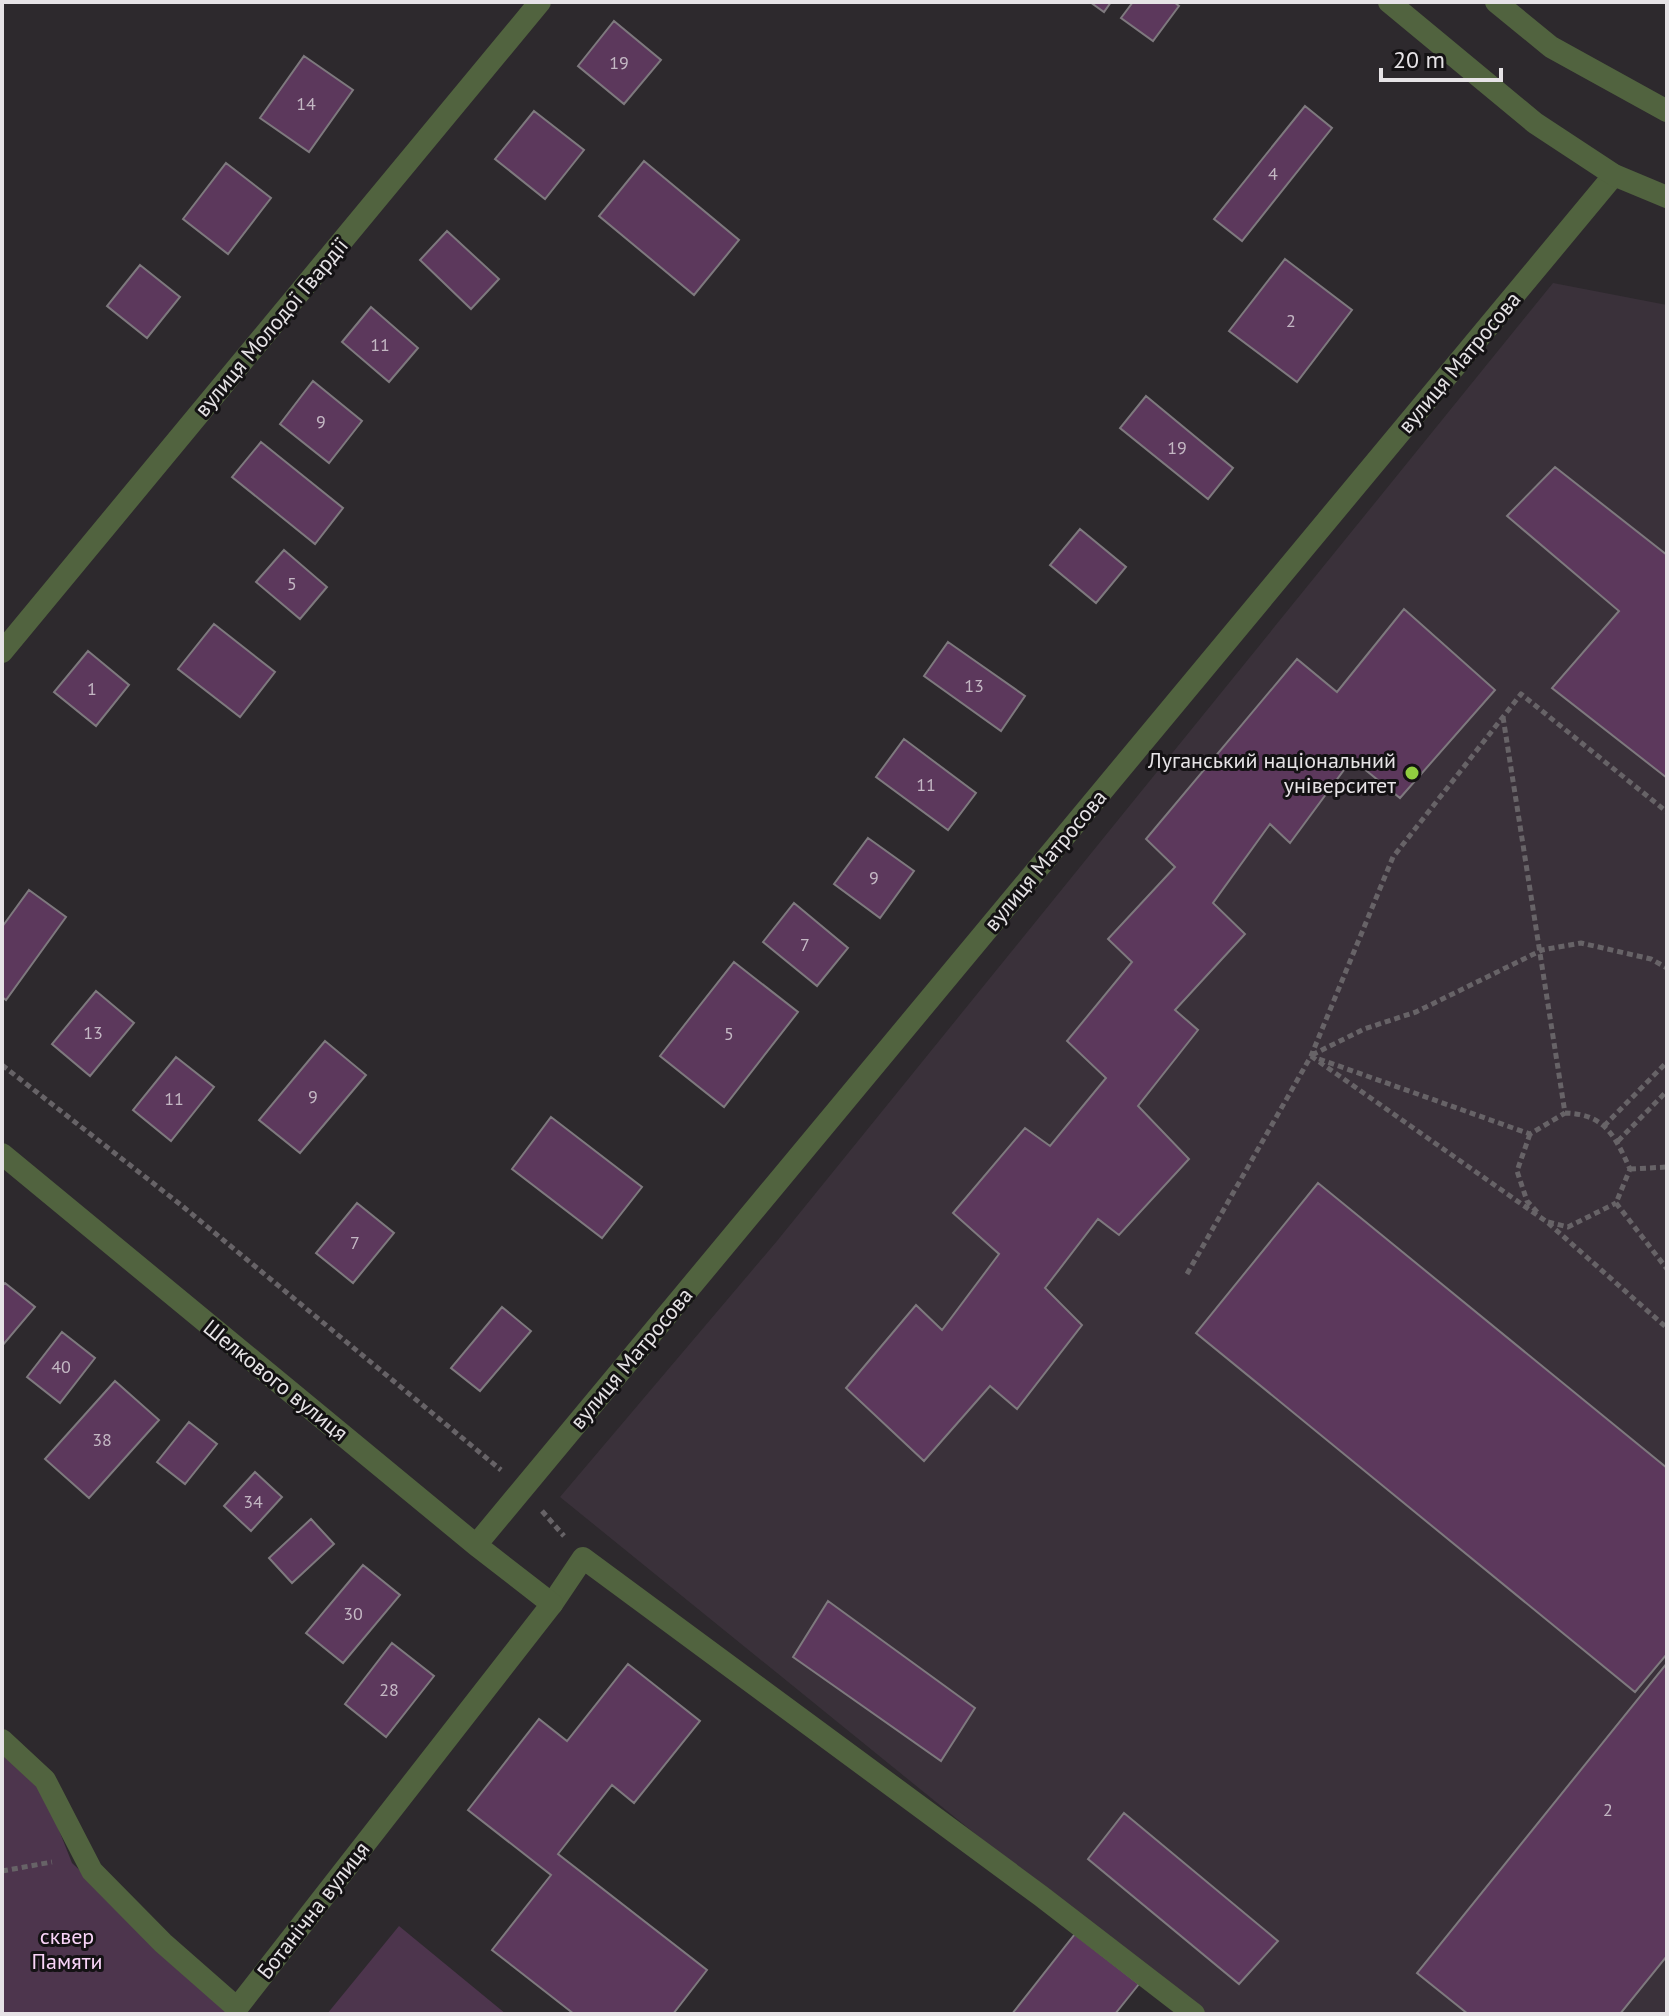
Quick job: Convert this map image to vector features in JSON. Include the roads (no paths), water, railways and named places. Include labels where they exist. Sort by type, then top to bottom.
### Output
[{"type":"street","name":"вулиця Молодої Гвардії","points":[[2,652],[540,2]]},
{"type":"street","points":[[1389,2],[1535,123],[1614,175],[1667,197]]},
{"type":"street","points":[[1496,2],[1551,47],[1667,111]]},
{"type":"street","name":"вулиця Матросова","points":[[476,1545],[1614,175]]},
{"type":"street","name":"Шелкового вулиця","points":[[2,1154],[476,1545],[552,1604]]},
{"type":"street","points":[[552,1604],[583,1558],[1041,1896],[1168,2006],[1194,2014]]},
{"type":"street","name":"Ботанічна вулиця","points":[[2,1740],[45,1780],[92,1871],[163,1943],[237,2008],[552,1604]]},
{"type":"place","name":"Луганський національний університет","points":[[1412,773]]},
{"type":"park label","name":"сквер Памяти","points":[[67,1948]]}]
